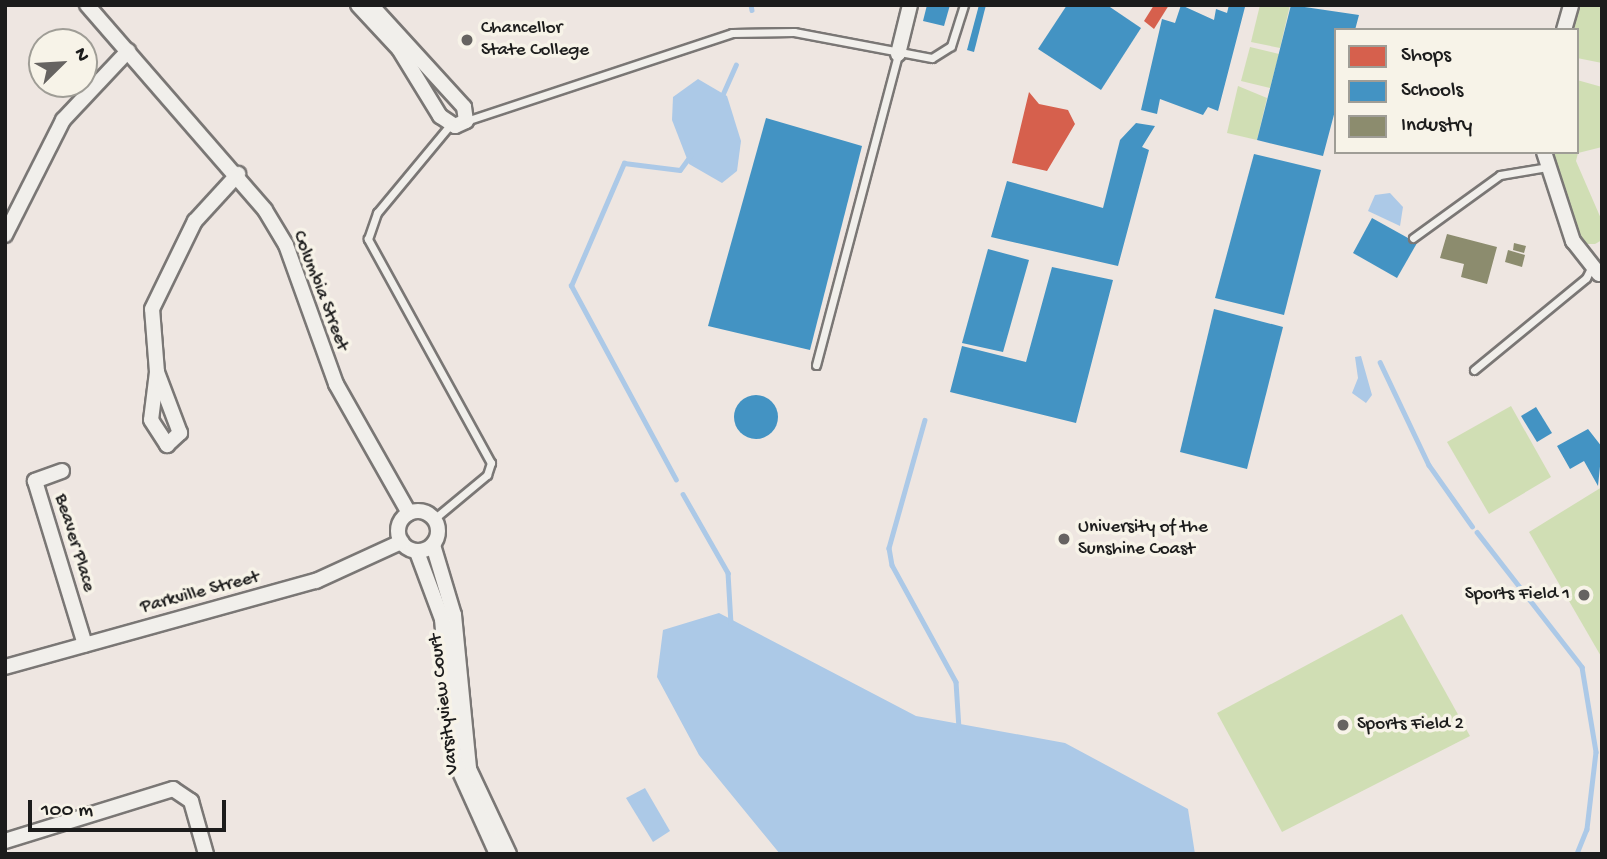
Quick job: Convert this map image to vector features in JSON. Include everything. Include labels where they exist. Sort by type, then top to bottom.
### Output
[{"type":"street","name":"Columbia Street","points":[[87,5],[238,174],[286,245],[336,384],[409,513]]},
{"type":"street","points":[[358,5],[399,50],[450,125],[466,121],[464,107],[371,5]]},
{"type":"street","points":[[898,54],[910,5]]},
{"type":"street","points":[[1565,28],[1571,5]]},
{"type":"street","points":[[5,236],[63,120],[128,51]]},
{"type":"street","points":[[1545,154],[1573,241],[1596,270]]},
{"type":"street","points":[[157,372],[149,321],[165,275],[195,221],[238,174]]},
{"type":"street","name":"Beaver Place","points":[[62,471],[28,481],[85,645]]},
{"type":"street","points":[[409,513],[434,519],[433,545],[417,552],[401,542],[398,525],[409,513]]},
{"type":"street","name":"Parkville Street","points":[[5,667],[316,581],[401,542]]},
{"type":"street","name":"Varsityview Court","points":[[433,545],[454,615],[458,741],[479,799],[509,854]]},
{"type":"street","name":"Varsityview Court","points":[[417,552],[442,620],[462,783],[497,854]]},
{"type":"street","points":[[5,841],[173,789],[191,801],[206,854]]},
{"type":"lane","points":[[466,121],[732,33],[794,32],[925,59],[946,52],[964,5]]},
{"type":"lane","points":[[816,365],[898,54]]},
{"type":"lane","points":[[434,519],[487,475],[491,463],[368,239],[377,213],[450,125]]},
{"type":"lane","points":[[1413,238],[1500,176],[1548,167]]},
{"type":"lane","points":[[1474,370],[1596,270]]},
{"type":"green space","points":[[1260,5],[1290,5],[1280,48],[1251,42]]},
{"type":"green space","points":[[1580,5],[1602,5],[1602,63],[1579,58],[1579,28],[1574,28]]},
{"type":"green space","points":[[1250,47],[1279,54],[1270,88],[1241,81]]},
{"type":"green space","points":[[1579,81],[1602,87],[1602,147],[1579,153]]},
{"type":"green space","points":[[1238,86],[1267,98],[1257,140],[1227,133]]},
{"type":"green space","points":[[1553,154],[1578,154],[1576,161],[1602,221],[1602,240],[1595,244],[1582,244],[1575,232]]},
{"type":"green space","points":[[1511,406],[1551,477],[1489,514],[1447,442]]},
{"type":"green space","name":"Sports Field 1","points":[[1602,487],[1602,658],[1529,532]]},
{"type":"green space","name":"Sports Field 2","points":[[1402,614],[1470,736],[1282,832],[1217,713]]},
{"type":"water","points":[[698,79],[727,96],[741,141],[737,171],[722,183],[689,164],[672,120],[673,97]]},
{"type":"water","points":[[1390,193],[1403,207],[1400,226],[1368,211],[1375,195]]},
{"type":"water","points":[[1361,356],[1372,395],[1366,403],[1352,393],[1358,378],[1355,357]]},
{"type":"water","points":[[719,613],[916,716],[1065,743],[1188,809],[1195,854],[780,854],[699,755],[657,677],[663,630]]},
{"type":"water","points":[[645,788],[670,831],[653,842],[626,798]]},
{"type":"building: Shops","points":[[1154,5],[1169,5],[1154,29],[1144,21]]},
{"type":"building: Shops","points":[[1029,92],[1039,104],[1068,110],[1075,124],[1047,171],[1012,163]]},
{"type":"building: Schools","points":[[927,5],[950,5],[944,26],[923,21]]},
{"type":"building: Schools","points":[[979,5],[986,5],[974,52],[967,50]]},
{"type":"building: Schools","points":[[1067,5],[1107,5],[1141,28],[1101,90],[1038,49]]},
{"type":"building: Schools","points":[[1181,5],[1214,20],[1216,9],[1227,13],[1229,5],[1245,7],[1218,111],[1208,107],[1203,115],[1160,99],[1157,114],[1141,110],[1162,19],[1175,23]]},
{"type":"building: Schools","points":[[1291,5],[1359,15],[1356,28],[1334,28],[1334,115],[1323,156],[1257,140]]},
{"type":"building: Schools","points":[[766,118],[862,146],[810,350],[708,326]]},
{"type":"building: Schools","points":[[1136,123],[1155,126],[1142,147],[1149,150],[1118,266],[991,237],[1007,181],[1103,208],[1120,140]]},
{"type":"building: Schools","points":[[1254,154],[1321,170],[1284,315],[1215,298]]},
{"type":"building: Schools","points":[[1372,218],[1417,243],[1397,278],[1353,253]]},
{"type":"building: Schools","points":[[988,249],[1029,260],[1003,352],[962,343]]},
{"type":"building: Schools","points":[[1052,267],[1113,280],[1076,423],[950,392],[962,346],[1026,362]]},
{"type":"building: Schools","points":[[1214,309],[1283,327],[1247,469],[1180,452]]},
{"type":"building: Schools","points":[[756,395],[771,402],[778,417],[771,432],[756,439],[741,432],[734,417],[741,402]]},
{"type":"building: Schools","points":[[1536,407],[1552,433],[1537,442],[1521,416]]},
{"type":"building: Schools","points":[[1588,429],[1602,447],[1598,486],[1584,461],[1570,469],[1557,446]]},
{"type":"building: Industry","points":[[1447,234],[1497,247],[1487,284],[1461,277],[1464,264],[1440,258]]},
{"type":"building: Industry","points":[[1514,243],[1526,246],[1524,253],[1513,250]]},
{"type":"building: Industry","points":[[1508,250],[1525,255],[1522,267],[1505,262]]},
{"type":"waterway","points":[[751,5],[752,10]]},
{"type":"waterway","points":[[722,96],[736,65]]},
{"type":"waterway","points":[[676,480],[571,286],[624,163],[680,170],[690,156]]},
{"type":"waterway","points":[[1380,362],[1429,465],[1472,526]]},
{"type":"waterway","points":[[925,420],[889,548],[892,565],[956,682],[959,728]]},
{"type":"waterway","points":[[683,494],[728,573],[731,624]]},
{"type":"waterway","points":[[1477,532],[1582,667],[1596,752],[1587,829],[1577,854]]},
{"type":"place","name":"Chancellor State College","points":[[467,40]]},
{"type":"place","name":"University of the Sunshine Coast","points":[[1064,539]]},
{"type":"place","name":"Sports Field 1","points":[[1584,595]]},
{"type":"place","name":"Sports Field 2","points":[[1343,725]]}]
